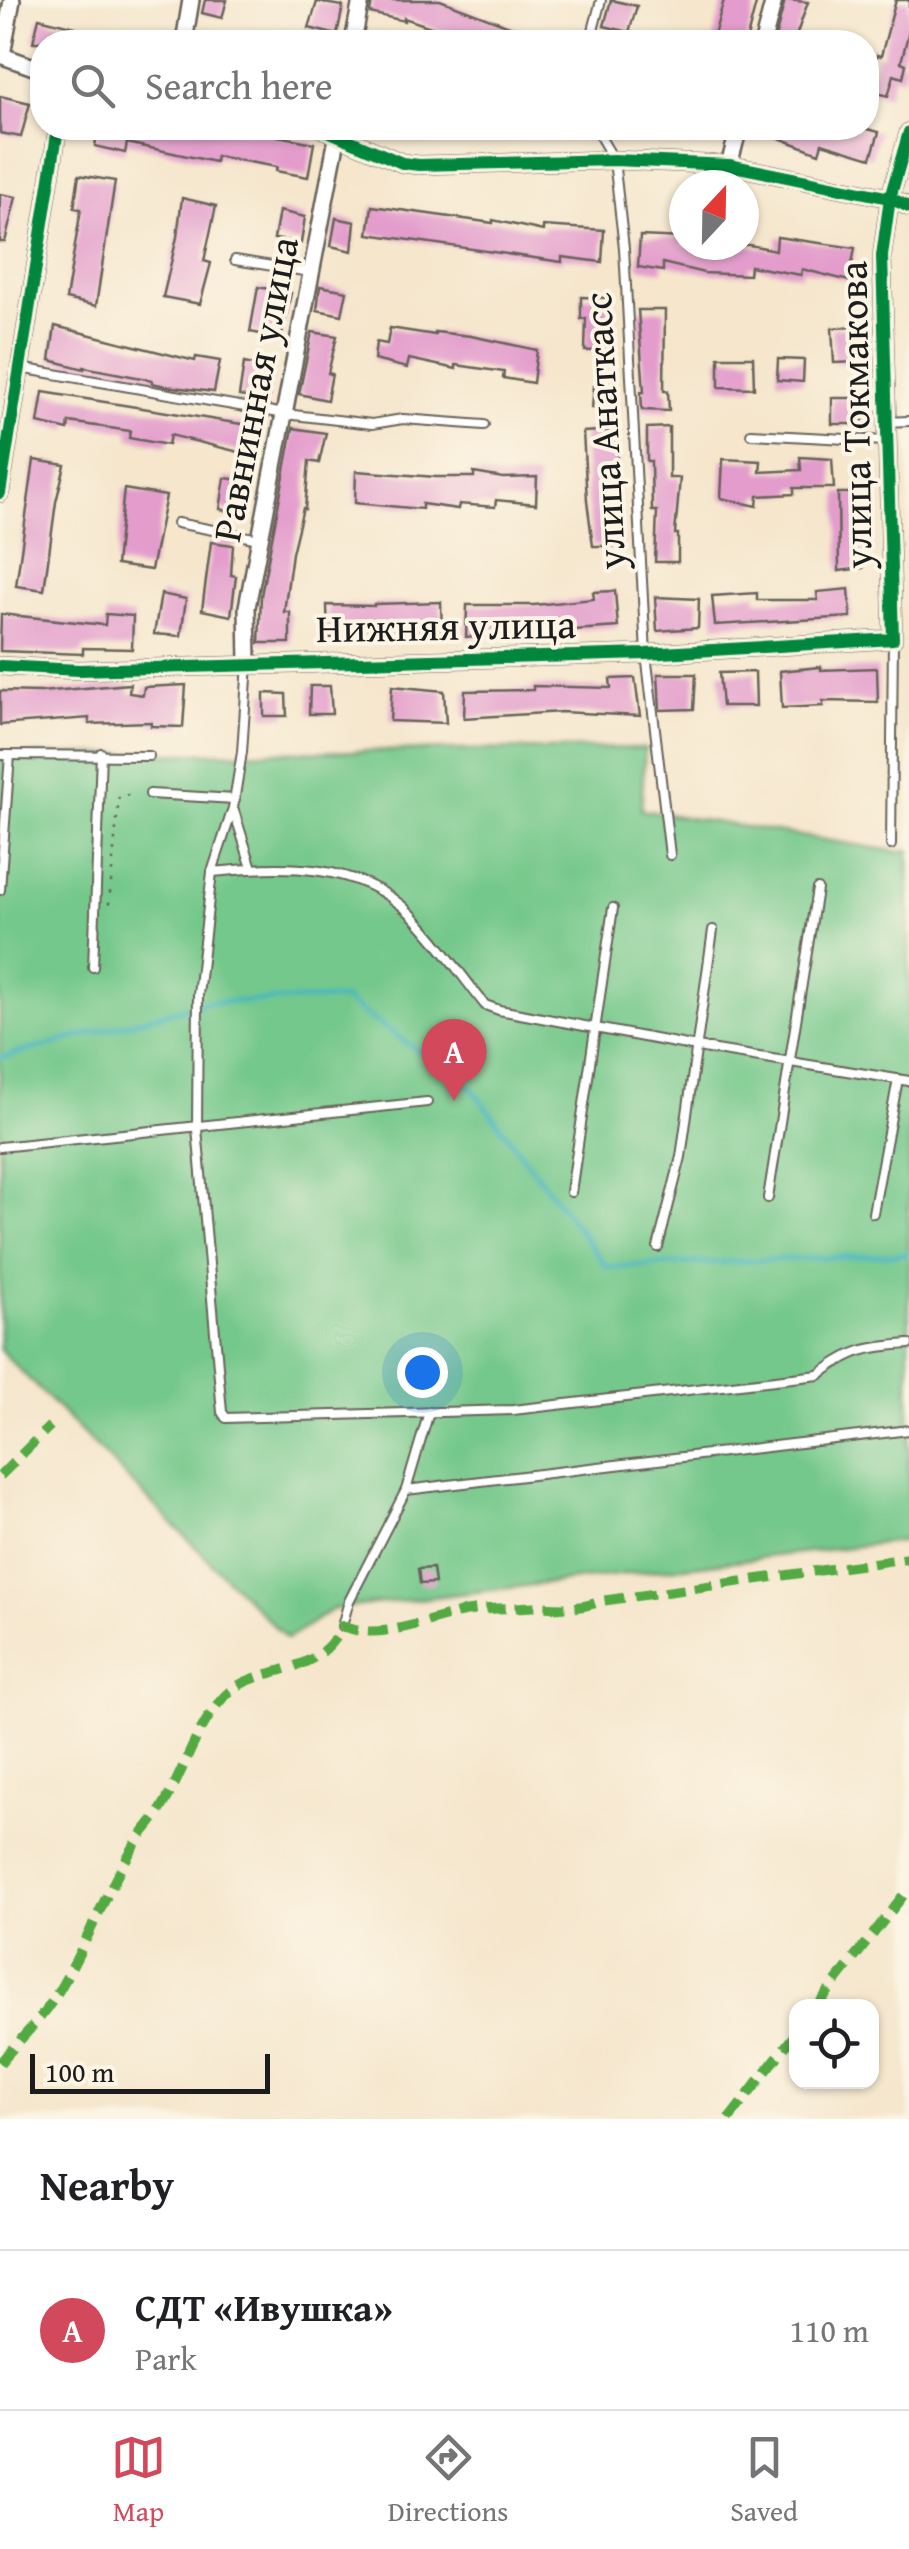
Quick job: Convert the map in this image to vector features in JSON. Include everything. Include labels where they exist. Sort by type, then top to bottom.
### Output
[{"type":"street","points":[[12,0],[1,55],[30,66]]},
{"type":"street","points":[[186,30],[192,0]]},
{"type":"street","points":[[356,30],[361,0]]},
{"type":"street","points":[[765,30],[774,0]]},
{"type":"street","name":"улица Токмакова","points":[[899,634],[885,442],[882,256],[890,198],[909,132]]},
{"type":"street","points":[[0,493],[4,444],[56,140]]},
{"type":"street","name":"Равнинная улица","points":[[248,663],[247,607],[336,140]]},
{"type":"street","points":[[356,140],[402,163],[419,165],[614,160],[728,165],[890,198],[909,207]]},
{"type":"street","points":[[728,165],[735,140]]},
{"type":"street","name":"Нижняя улица","points":[[0,666],[79,670],[646,654],[899,634]]},
{"type":"lane","points":[[593,30],[601,0]]},
{"type":"lane","name":"улица Анаткасс","points":[[602,140],[614,160],[624,248],[646,654],[670,855]]},
{"type":"lane","points":[[235,260],[311,272]]},
{"type":"lane","points":[[20,368],[284,414],[372,424],[403,419],[484,425]]},
{"type":"lane","points":[[885,422],[909,422]]},
{"type":"lane","points":[[751,434],[885,442]]},
{"type":"lane","points":[[177,523],[259,539]]},
{"type":"lane","points":[[891,845],[899,634]]},
{"type":"lane","points":[[248,663],[242,752],[234,804],[212,872],[198,995],[198,1128],[222,1412],[226,1418],[514,1410],[819,1375],[846,1355],[909,1344]]},
{"type":"lane","points":[[93,967],[101,753]]},
{"type":"lane","points":[[0,890],[5,755],[149,756]]},
{"type":"lane","points":[[150,794],[234,804]]},
{"type":"lane","points":[[234,804],[252,868]]},
{"type":"lane","points":[[212,872],[313,869],[359,881],[410,914],[485,1004],[499,1010],[909,1081]]},
{"type":"lane","points":[[768,1198],[816,889]]},
{"type":"lane","points":[[571,1192],[613,908]]},
{"type":"lane","points":[[658,1247],[681,1158],[713,930]]},
{"type":"lane","points":[[873,1213],[898,1080]]},
{"type":"lane","points":[[0,1147],[427,1102]]},
{"type":"lane","points":[[342,1626],[349,1601],[406,1490],[429,1412]]},
{"type":"lane","points":[[406,1490],[909,1430]]},
{"type":"path","points":[[108,906],[119,796],[150,794]]},
{"type":"green space","points":[[645,748],[641,810],[899,852],[909,850],[909,1540],[333,1609],[287,1639],[0,1350],[0,755]]},
{"type":"building","points":[[205,0],[227,0],[222,18],[202,13]]},
{"type":"building","points":[[372,0],[440,0],[520,30],[440,30],[404,18],[370,13]]},
{"type":"building","points":[[611,0],[637,6],[630,30],[604,26]]},
{"type":"building","points":[[724,0],[757,0],[749,30],[715,30]]},
{"type":"building","points":[[785,0],[808,2],[798,30],[777,30]]},
{"type":"building","points":[[896,0],[909,0],[909,31],[901,62],[906,64],[903,78],[894,75],[888,96],[879,93],[881,56]]},
{"type":"building","points":[[317,2],[343,6],[338,30],[309,28]]},
{"type":"building","points":[[39,18],[75,27],[74,30],[36,30]]},
{"type":"building","points":[[0,96],[30,103],[21,137],[0,133]]},
{"type":"building","points":[[96,140],[314,143],[308,177],[276,171],[277,167],[216,156],[215,162],[127,143],[125,153],[95,146]]},
{"type":"building","points":[[785,140],[877,140],[871,158],[822,143],[819,153]]},
{"type":"building","points":[[79,175],[115,181],[96,306],[66,299],[81,209],[74,208]]},
{"type":"building","points":[[0,194],[16,197],[5,242],[0,242]]},
{"type":"building","points":[[182,198],[216,206],[204,261],[211,263],[200,304],[163,297]]},
{"type":"building","points":[[372,206],[493,220],[543,231],[543,226],[604,230],[602,262],[562,257],[562,262],[368,234]]},
{"type":"building","points":[[279,211],[305,217],[301,243],[274,239]]},
{"type":"building","points":[[336,218],[355,222],[352,251],[331,246]]},
{"type":"building","points":[[640,236],[669,237],[669,260],[759,260],[759,247],[776,250],[777,237],[855,248],[849,281],[802,269],[801,275],[750,266],[749,275],[704,273],[663,263],[663,271],[638,267]]},
{"type":"building","points":[[320,286],[347,291],[342,315],[317,310]]},
{"type":"building","points":[[258,287],[291,293],[281,338],[250,332]]},
{"type":"building","points":[[581,297],[610,298],[608,333],[612,333],[614,350],[585,351],[586,318],[581,319]]},
{"type":"building","points":[[638,310],[665,310],[664,391],[668,391],[669,411],[642,410]]},
{"type":"building","points":[[55,326],[195,361],[196,357],[220,361],[214,392],[166,386],[50,360]]},
{"type":"building","points":[[858,327],[859,362],[834,363],[832,328]]},
{"type":"building","points":[[390,328],[471,336],[537,350],[533,383],[503,378],[504,372],[456,365],[456,369],[409,359],[407,368],[374,360],[376,342],[387,344]]},
{"type":"building","points":[[312,332],[337,336],[328,373],[332,374],[327,400],[299,394]]},
{"type":"building","points":[[719,357],[753,357],[754,388],[719,387]]},
{"type":"building","points":[[778,359],[804,360],[803,382],[777,380]]},
{"type":"building","points":[[244,363],[273,369],[268,401],[239,396]]},
{"type":"building","points":[[594,386],[612,386],[612,409],[592,408]]},
{"type":"building","points":[[43,392],[260,427],[255,456],[170,435],[168,445],[129,438],[130,431],[69,422],[68,430],[38,423]]},
{"type":"building","points":[[832,398],[862,398],[863,424],[832,424]]},
{"type":"building","points":[[669,427],[669,478],[680,478],[675,534],[678,562],[655,562],[657,511],[652,511],[647,428]]},
{"type":"building","points":[[293,428],[326,433],[319,463],[309,461],[305,509],[292,553],[284,612],[290,612],[290,643],[259,643],[261,596]]},
{"type":"building","points":[[616,430],[623,546],[593,546],[583,432]]},
{"type":"building","points":[[800,457],[832,459],[834,488],[794,488],[794,494],[758,496],[757,506],[721,498],[723,459],[761,461],[760,472],[801,470]]},
{"type":"building","points":[[34,460],[65,465],[44,590],[16,586]]},
{"type":"building","points":[[356,471],[436,477],[474,477],[474,473],[503,478],[537,477],[536,504],[496,500],[495,507],[459,504],[458,509],[422,504],[422,509],[355,503]]},
{"type":"building","points":[[225,478],[254,482],[249,516],[220,509]]},
{"type":"building","points":[[124,489],[166,496],[151,570],[116,565]]},
{"type":"building","points":[[838,493],[866,493],[867,521],[859,521],[863,568],[839,571]]},
{"type":"building","points":[[211,542],[233,545],[231,575],[236,576],[231,616],[202,610]]},
{"type":"building","points":[[849,589],[851,617],[715,625],[712,596],[757,593],[757,600],[818,600],[817,592]]},
{"type":"building","points":[[615,591],[618,627],[466,637],[467,605],[534,605],[594,599],[593,592]]},
{"type":"building","points":[[161,594],[186,599],[181,636],[154,634]]},
{"type":"building","points":[[655,597],[699,599],[698,628],[657,631]]},
{"type":"building","points":[[441,602],[442,633],[328,638],[327,605]]},
{"type":"building","points":[[1,614],[105,625],[106,614],[133,616],[132,649],[83,648],[83,654],[0,651]]},
{"type":"building","points":[[877,668],[878,702],[823,701],[823,706],[782,708],[780,671]]},
{"type":"building","points":[[755,672],[756,706],[722,706],[719,673]]},
{"type":"building","points":[[658,674],[696,674],[694,709],[660,710]]},
{"type":"building","points":[[635,678],[640,716],[561,712],[464,718],[465,691],[533,690],[533,686],[611,688],[610,679]]},
{"type":"building","points":[[130,684],[129,693],[143,695],[144,687],[186,685],[183,727],[151,726],[151,722],[89,724],[89,718],[0,725],[0,691],[41,692]]},
{"type":"building","points":[[310,686],[330,686],[332,714],[309,714]]},
{"type":"building","points":[[392,686],[444,691],[446,723],[390,721]]},
{"type":"building","points":[[264,693],[286,694],[287,716],[264,716]]},
{"type":"building","points":[[433,1568],[435,1583],[420,1584],[418,1569]]},
{"type":"waterway","points":[[0,1058],[207,1002],[343,999],[471,1087],[607,1267],[909,1254]]},
{"type":"marked path","points":[[0,1476],[50,1426]]},
{"type":"marked path","points":[[0,2063],[58,1992],[125,1861],[160,1811],[204,1724],[222,1699],[251,1679],[317,1656],[331,1644],[342,1626],[384,1631],[472,1611],[582,1606],[909,1558]]},
{"type":"marked path","points":[[822,1999],[909,1888]]},
{"type":"marked path","points":[[729,2119],[789,2042]]},
{"type":"cycle path","points":[[0,666],[79,670],[646,654],[893,639],[882,256],[890,198],[909,132]]},
{"type":"cycle path","points":[[0,493],[56,140]]},
{"type":"cycle path","points":[[349,140],[402,163],[419,165],[614,160],[729,165],[890,198],[909,207]]},
{"type":"place","name":"СДТ «Ивушка»","points":[[454,1101]]}]
